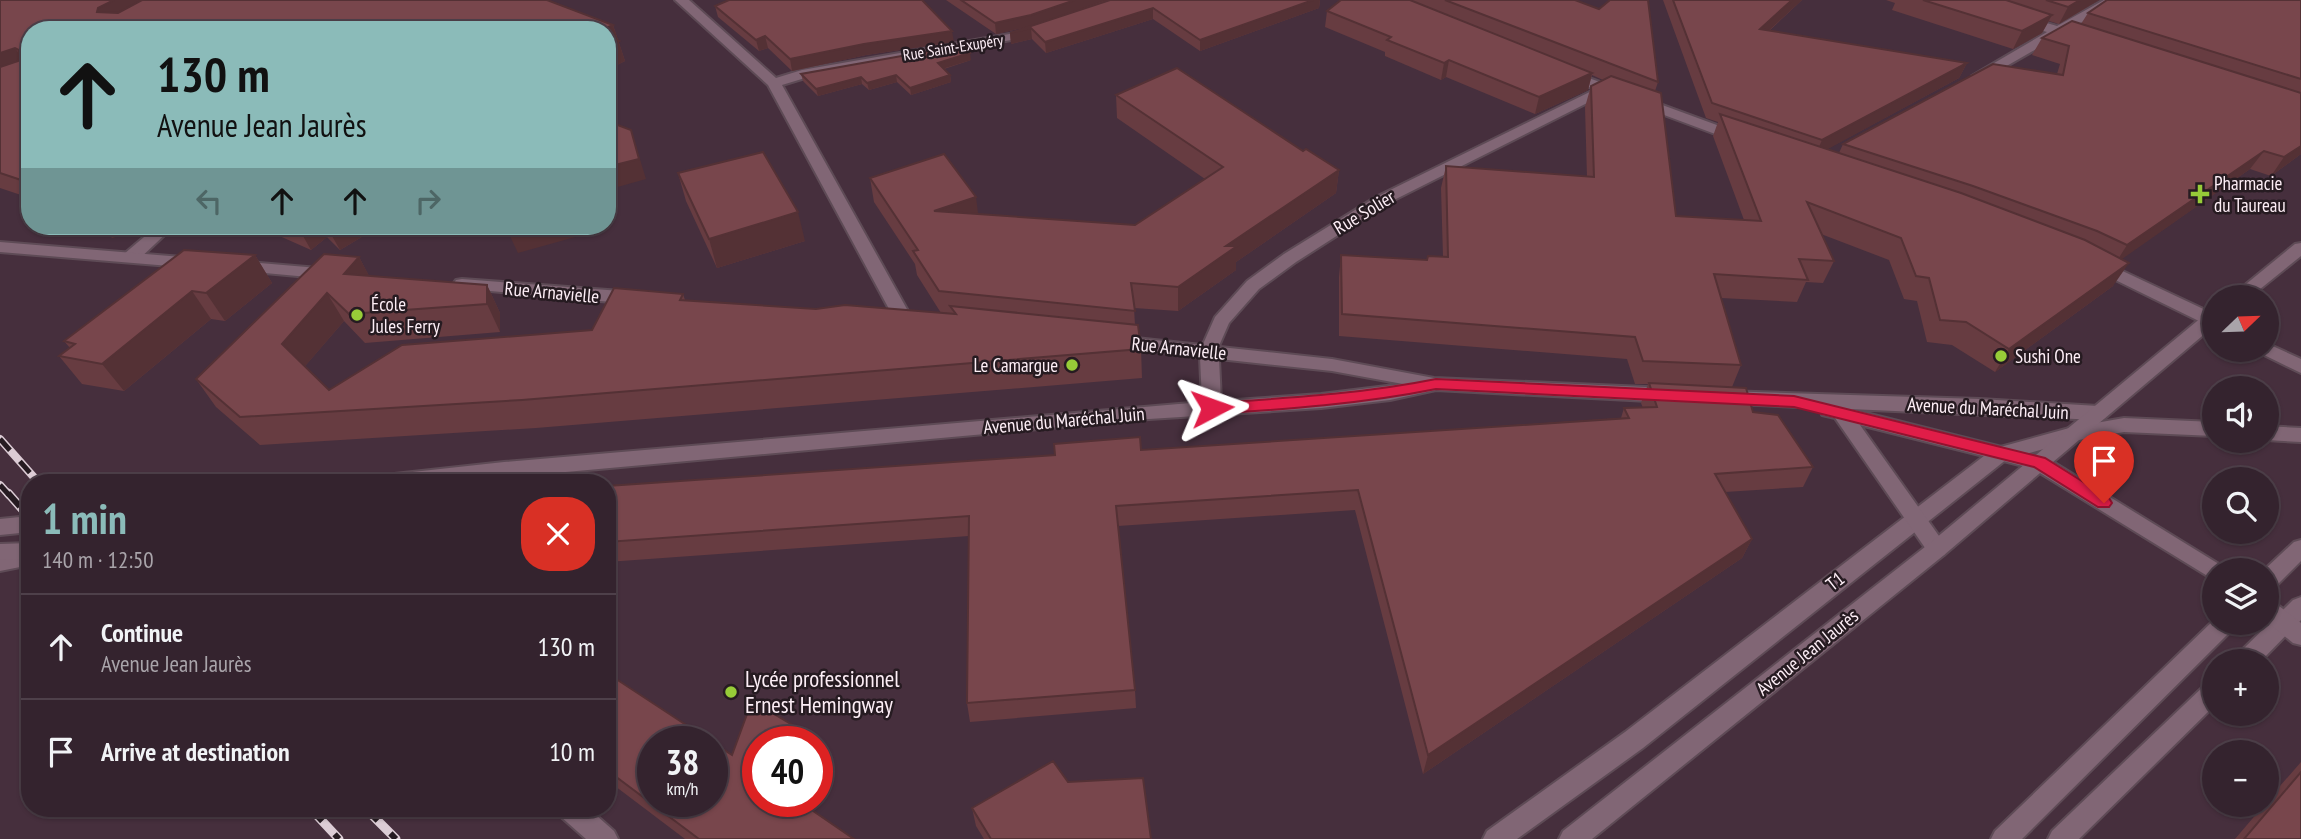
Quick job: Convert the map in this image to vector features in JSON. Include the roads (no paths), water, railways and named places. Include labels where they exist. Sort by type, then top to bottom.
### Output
[{"type":"street","points":[[681,0],[774,83],[911,321],[877,318]]},
{"type":"street","points":[[1962,85],[2113,0]]},
{"type":"street","points":[[2011,16],[2098,44]]},
{"type":"street","name":"Rue Saint-Exupéry","points":[[774,83],[802,74],[1021,36],[1045,28]]},
{"type":"street","points":[[1555,69],[1754,144]]},
{"type":"street","name":"Rue Solier","points":[[1212,408],[1209,351],[1221,321],[1253,285],[1290,258],[1382,200],[1604,89]]},
{"type":"street","points":[[130,258],[156,235]]},
{"type":"street","points":[[0,247],[348,275]]},
{"type":"street","points":[[2254,285],[2301,248]]},
{"type":"street","points":[[2078,256],[2202,314]]},
{"type":"street","name":"Rue Arnavielle","points":[[444,283],[648,299]]},
{"type":"street","name":"Avenue Jean Jaurès","points":[[1572,839],[1937,549],[2202,327]]},
{"type":"street","name":"Rue Arnavielle","points":[[1094,340],[1332,365],[1436,384]]},
{"type":"street","points":[[2279,355],[2301,366]]},
{"type":"street","name":"Avenue du Maréchal Juin","points":[[483,474],[1212,408],[1321,401],[1390,393],[1436,384],[1794,402],[1980,406],[2098,413]]},
{"type":"street","name":"Avenue du Maréchal Juin","points":[[1794,402],[2039,463]]},
{"type":"street","points":[[1842,414],[1937,549]]},
{"type":"street","name":"T1","points":[[1496,839],[1634,740],[1915,517],[2000,454],[2073,434],[2124,425],[2202,428]]},
{"type":"street","points":[[2279,434],[2301,435]]},
{"type":"street","points":[[2039,463],[2202,565]]},
{"type":"street","points":[[0,527],[21,525]]},
{"type":"street","points":[[2279,569],[2301,548]]},
{"type":"street","points":[[0,552],[21,551]]},
{"type":"street","points":[[0,563],[21,559]]},
{"type":"street","points":[[2264,649],[2293,629],[2301,606]]},
{"type":"street","points":[[2279,618],[2293,629]]},
{"type":"street","points":[[2004,839],[2213,635]]},
{"type":"street","points":[[2061,839],[2202,703]]},
{"type":"street","points":[[579,817],[605,839]]},
{"type":"railway","points":[[0,439],[31,474]]},
{"type":"railway","points":[[0,485],[9,495]]},
{"type":"railway","points":[[8,493],[21,508]]},
{"type":"railway","points":[[318,817],[339,839]]},
{"type":"railway","points":[[374,817],[396,839]]},
{"type":"place","name":"Pharmacie du Taureau","points":[[2200,194]]},
{"type":"place","name":"École Jules Ferry","points":[[357,315]]},
{"type":"place","name":"Sushi One","points":[[2001,356]]},
{"type":"place","name":"Le Camargue","points":[[1072,365]]},
{"type":"place","name":"Lycée professionnel Ernest Hemingway","points":[[731,692]]}]
